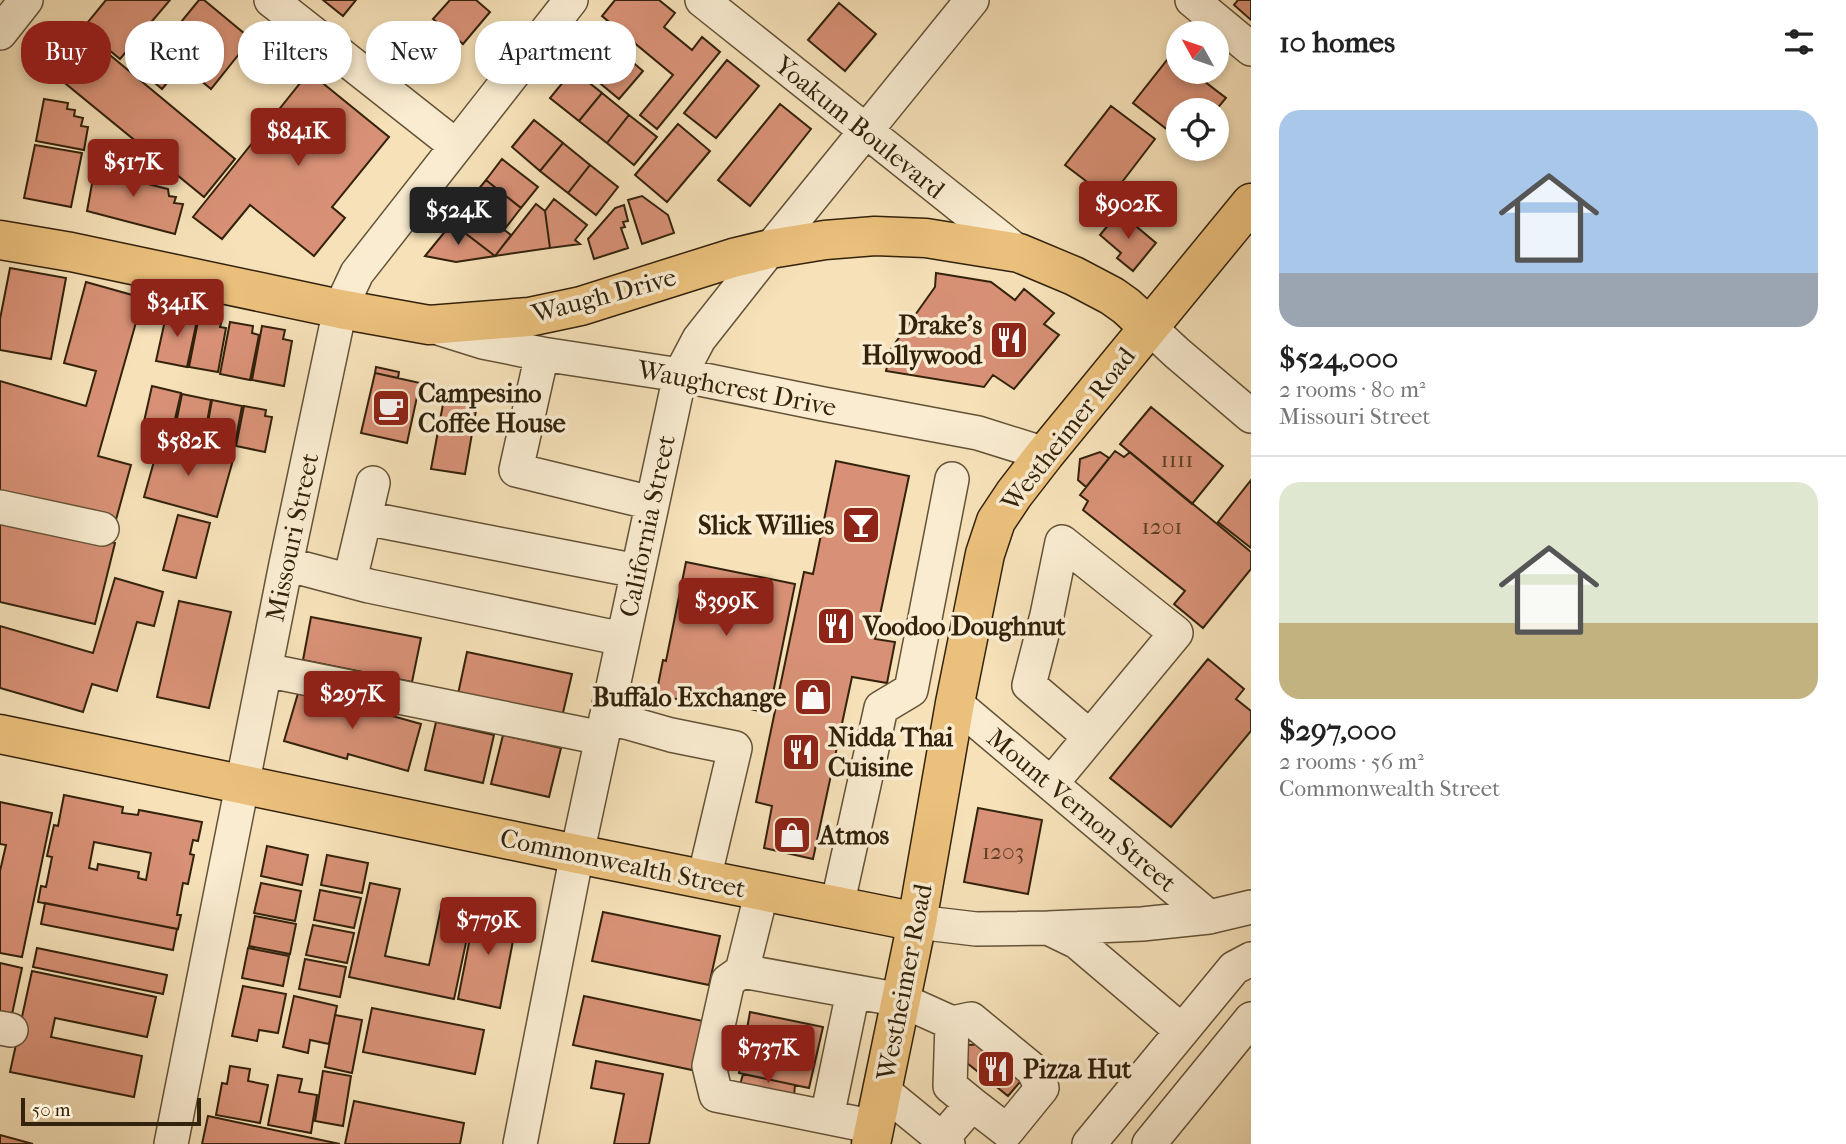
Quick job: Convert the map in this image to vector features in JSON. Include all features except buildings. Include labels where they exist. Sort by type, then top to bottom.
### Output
[{"type":"main road","name":"Westheimer Road","points":[[873,1136],[917,922],[955,703],[985,554],[996,521],[1045,454],[1251,203]]},
{"type":"main road","name":"Waugh Drive","points":[[0,240],[429,325],[529,317],[581,306],[770,249],[825,240],[875,236],[926,238],[1019,253],[1074,276],[1112,296],[1149,327]]},
{"type":"main road","name":"Commonwealth Street","points":[[0,734],[917,922]]},
{"type":"street","points":[[0,33],[26,0]]},
{"type":"street","points":[[271,0],[456,146]]},
{"type":"street","name":"Missouri Street","points":[[171,1144],[286,564],[340,309],[357,273],[571,0]]},
{"type":"street","name":"Yoakum Boulevard","points":[[702,0],[1019,253]]},
{"type":"street","name":"California Street","points":[[520,1144],[577,854],[680,374],[699,339],[972,0]]},
{"type":"street","points":[[1192,0],[1251,49]]},
{"type":"street","name":"Waughcrest Drive","points":[[429,325],[483,342],[542,354],[680,374],[978,433],[1045,454]]},
{"type":"street","points":[[1149,327],[1251,416]]},
{"type":"street","points":[[542,354],[516,470],[652,503]]},
{"type":"street","points":[[837,906],[881,708],[911,690],[952,479]]},
{"type":"street","points":[[350,580],[373,483]]},
{"type":"street","points":[[0,507],[102,529]]},
{"type":"street","points":[[365,518],[637,571]]},
{"type":"street","points":[[1051,784],[1176,634],[1062,542],[1029,685],[1090,737]]},
{"type":"street","points":[[286,564],[623,639]]},
{"type":"street","points":[[265,670],[604,728],[629,723],[735,748],[704,879]]},
{"type":"street","name":"Mount Vernon Street","points":[[955,703],[1209,917]]},
{"type":"street","points":[[762,891],[742,971],[736,983],[720,1069],[722,1078],[740,1085],[794,1096],[824,1116],[873,1136]]},
{"type":"street","name":"Commonwealth Street","points":[[917,922],[976,929],[1142,924],[1209,917],[1251,907]]},
{"type":"street","points":[[1048,928],[1077,942],[1182,1031]]},
{"type":"street","points":[[1089,1144],[1234,968],[1251,959]]},
{"type":"street","points":[[742,971],[901,1000],[952,1023],[971,1019],[1033,1070],[1042,1088],[1007,1131],[950,1086],[952,1023]]},
{"type":"street","points":[[824,1116],[853,992]]},
{"type":"street","points":[[1149,1144],[1251,1019]]},
{"type":"street","points":[[883,1090],[945,1142],[972,1104]]},
{"type":"place","name":"Drake's Hollywood","points":[[1009,340]]},
{"type":"place","name":"Campesino Coffee House","points":[[391,408]]},
{"type":"place","name":"Slick Willies","points":[[861,525]]},
{"type":"place","name":"Voodoo Doughnut","points":[[836,626]]},
{"type":"place","name":"Buffalo Exchange","points":[[813,697]]},
{"type":"place","name":"Nidda Thai Cuisine","points":[[801,752]]},
{"type":"place","name":"Atmos","points":[[792,835]]},
{"type":"place","name":"Pizza Hut","points":[[996,1069]]}]
